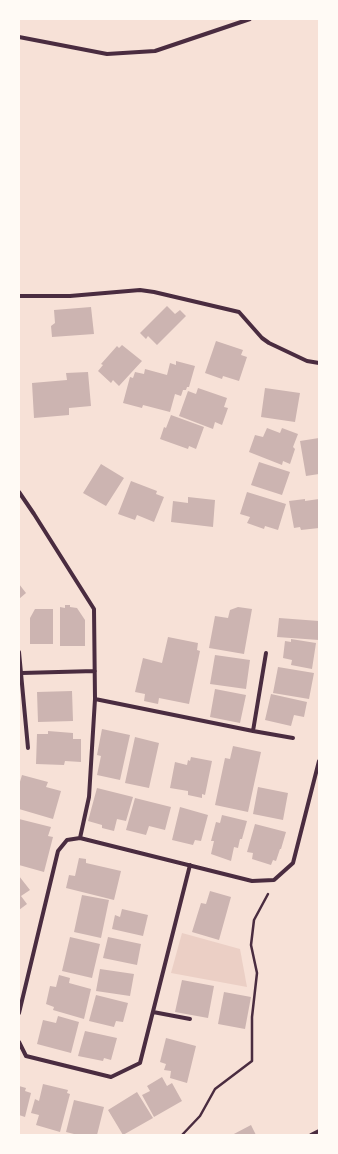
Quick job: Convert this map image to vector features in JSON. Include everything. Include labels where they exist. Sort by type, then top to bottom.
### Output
[{"type":"street","points":[[19,36],[107,54],[155,51],[250,19]]},
{"type":"street","points":[[19,296],[70,296],[140,290],[154,292],[239,312],[262,338],[269,343],[307,361],[319,363]]},
{"type":"street","points":[[19,492],[94,609],[95,699],[89,797],[80,838]]},
{"type":"street","points":[[19,652],[28,748]]},
{"type":"street","points":[[253,731],[266,653]]},
{"type":"street","points":[[22,673],[95,671]]},
{"type":"street","points":[[95,699],[293,738]]},
{"type":"street","points":[[19,1013],[58,852],[67,840],[80,838],[252,881],[274,880],[294,863],[319,761]]},
{"type":"street","points":[[19,1042],[26,1056],[110,1077],[140,1063],[190,865]]},
{"type":"street","points":[[153,1012],[190,1019]]},
{"type":"street","points":[[311,1135],[319,1131]]},
{"type":"path","points":[[182,1135],[200,1116],[215,1088],[252,1061],[252,1017],[257,972],[251,945],[254,920],[270,892]]},
{"type":"shaded area","points":[[182,933],[240,949],[247,987],[171,973]]},
{"type":"building","points":[[167,306],[175,314],[180,310],[186,316],[157,345],[148,336],[146,339],[140,333]]},
{"type":"building","points":[[91,307],[94,334],[52,337],[51,326],[55,323],[54,310]]},
{"type":"building","points":[[216,341],[243,350],[241,355],[247,357],[239,381],[223,376],[222,379],[205,373]]},
{"type":"building","points":[[122,345],[142,361],[119,386],[113,380],[111,383],[98,371],[103,365],[101,364],[117,346],[119,348]]},
{"type":"building","points":[[176,361],[195,366],[189,387],[187,387],[186,390],[183,390],[181,396],[175,394],[170,412],[143,405],[142,408],[123,403],[130,377],[133,378],[135,372],[144,374],[145,369],[167,375],[170,363],[176,365]]},
{"type":"building","points":[[88,372],[91,406],[69,408],[69,415],[34,418],[32,383],[67,380],[66,373]]},
{"type":"building","points":[[198,388],[227,398],[224,407],[228,408],[222,425],[215,422],[213,429],[179,416],[188,391],[196,394]]},
{"type":"building","points":[[265,388],[300,393],[295,422],[261,417]]},
{"type":"building","points":[[171,415],[204,427],[196,449],[189,446],[188,449],[160,439],[164,427],[166,428]]},
{"type":"building","points":[[267,428],[280,433],[282,428],[298,434],[293,447],[295,449],[290,464],[283,461],[282,465],[249,452],[255,435],[263,437]]},
{"type":"building","points":[[319,438],[319,474],[306,476],[300,441]]},
{"type":"building","points":[[259,462],[290,472],[282,495],[251,485]]},
{"type":"building","points":[[101,464],[124,478],[106,506],[83,493]]},
{"type":"building","points":[[131,481],[157,491],[156,494],[164,497],[154,522],[137,515],[135,520],[118,514]]},
{"type":"building","points":[[247,492],[286,504],[278,530],[265,526],[264,529],[247,523],[250,517],[240,514]]},
{"type":"building","points":[[188,497],[215,500],[213,527],[171,522],[173,501],[188,503]]},
{"type":"building","points":[[305,499],[305,501],[319,499],[319,528],[301,530],[300,527],[294,528],[289,501]]},
{"type":"building","points":[[19,584],[26,593],[19,599]]},
{"type":"building","points":[[65,605],[70,605],[70,607],[77,608],[85,620],[85,646],[60,646],[60,607],[65,608]]},
{"type":"building","points":[[238,607],[252,609],[244,654],[209,648],[215,616],[228,618],[230,610]]},
{"type":"building","points":[[35,609],[53,609],[53,644],[30,644],[30,618]]},
{"type":"building","points":[[279,618],[319,621],[319,640],[277,637]]},
{"type":"building","points":[[168,637],[198,643],[197,650],[200,651],[189,704],[159,698],[158,704],[144,701],[145,694],[135,692],[143,658],[162,663]]},
{"type":"building","points":[[291,639],[316,643],[312,669],[291,665],[292,660],[283,658],[285,641],[291,642]]},
{"type":"building","points":[[215,655],[250,660],[246,689],[210,684]]},
{"type":"building","points":[[278,667],[314,673],[309,699],[273,693]]},
{"type":"building","points":[[215,689],[246,695],[240,723],[210,717]]},
{"type":"building","points":[[72,691],[73,721],[38,722],[37,692]]},
{"type":"building","points":[[271,694],[307,702],[304,717],[294,715],[291,726],[265,720]]},
{"type":"building","points":[[102,729],[130,735],[120,780],[97,775],[101,756],[97,755]]},
{"type":"building","points":[[48,731],[73,733],[73,739],[81,739],[81,762],[65,761],[64,765],[36,764],[37,734],[48,734]]},
{"type":"building","points":[[135,737],[159,743],[149,788],[125,783]]},
{"type":"building","points":[[233,746],[261,752],[248,812],[215,805],[225,758],[230,759]]},
{"type":"building","points":[[191,757],[212,761],[205,795],[202,794],[202,798],[188,795],[188,791],[170,788],[175,762],[187,765],[188,760],[190,761]]},
{"type":"building","points":[[22,775],[48,782],[46,787],[61,791],[53,819],[19,809],[19,785]]},
{"type":"building","points":[[258,787],[288,793],[283,820],[253,814]]},
{"type":"building","points":[[97,788],[133,797],[126,821],[117,819],[114,831],[102,828],[102,825],[88,821]]},
{"type":"building","points":[[135,798],[171,807],[165,830],[149,826],[146,835],[126,830]]},
{"type":"building","points":[[180,807],[208,815],[201,841],[195,840],[193,845],[172,840]]},
{"type":"building","points":[[222,815],[247,821],[238,848],[234,847],[231,861],[211,854],[214,841],[211,841],[216,822],[220,823]]},
{"type":"building","points":[[19,819],[51,827],[48,836],[53,837],[44,872],[19,865]]},
{"type":"building","points":[[255,824],[286,832],[276,861],[273,860],[271,865],[252,859],[253,853],[247,852]]},
{"type":"building","points":[[79,858],[86,859],[86,863],[121,871],[114,900],[66,888],[69,875],[75,876]]},
{"type":"building","points":[[19,876],[30,890],[21,896],[27,904],[19,910]]},
{"type":"building","points":[[210,891],[231,897],[219,940],[192,932],[201,903],[206,904]]},
{"type":"building","points":[[82,895],[109,900],[101,938],[74,932]]},
{"type":"building","points":[[122,909],[148,915],[143,936],[112,929],[115,915],[120,917]]},
{"type":"building","points":[[70,937],[100,944],[92,978],[62,971]]},
{"type":"building","points":[[108,937],[141,944],[137,965],[103,958]]},
{"type":"building","points":[[100,969],[134,974],[130,996],[96,991]]},
{"type":"building","points":[[59,975],[70,978],[69,983],[91,989],[84,1019],[53,1010],[54,1007],[46,1004],[50,986],[56,987]]},
{"type":"building","points":[[182,980],[214,986],[208,1018],[175,1012]]},
{"type":"building","points":[[224,992],[251,997],[245,1029],[218,1024]]},
{"type":"building","points":[[96,995],[128,1003],[123,1022],[116,1021],[114,1027],[89,1021]]},
{"type":"building","points":[[58,1016],[79,1022],[71,1053],[37,1044],[43,1020],[56,1023]]},
{"type":"building","points":[[85,1031],[117,1038],[111,1060],[104,1058],[103,1061],[78,1056]]},
{"type":"building","points":[[166,1038],[196,1046],[187,1083],[170,1078],[171,1071],[164,1070],[166,1064],[160,1062]]},
{"type":"building","points":[[162,1077],[167,1086],[172,1083],[182,1101],[154,1117],[142,1095],[150,1091],[147,1086]]},
{"type":"building","points":[[43,1084],[68,1090],[67,1093],[70,1094],[60,1132],[36,1125],[39,1115],[31,1113],[35,1099],[39,1101]]},
{"type":"building","points":[[19,1086],[26,1088],[25,1091],[31,1093],[25,1117],[19,1115]]},
{"type":"building","points":[[137,1092],[153,1118],[123,1135],[108,1110]]},
{"type":"building","points":[[74,1100],[104,1107],[97,1135],[78,1135],[66,1132]]},
{"type":"building","points":[[251,1125],[256,1135],[232,1135]]}]
